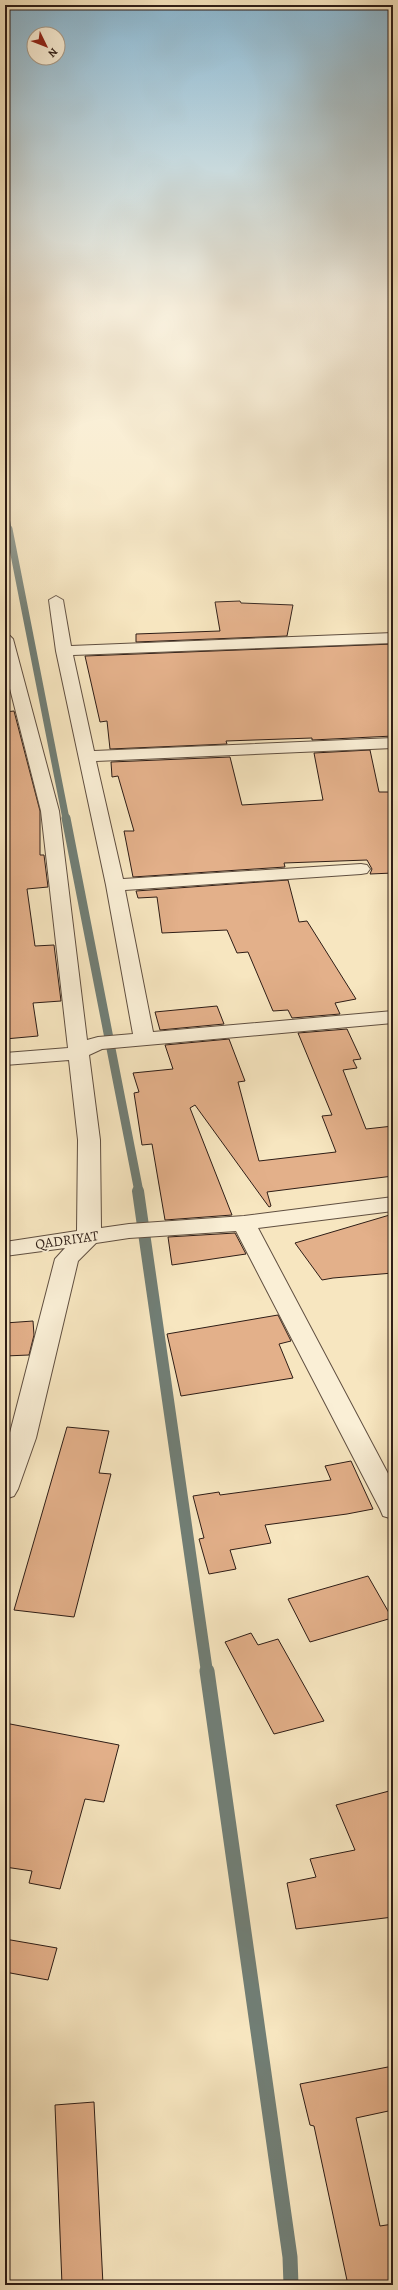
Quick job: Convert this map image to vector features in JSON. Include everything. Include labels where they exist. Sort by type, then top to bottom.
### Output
[{"type":"street","points":[[56,600],[64,651],[115,885],[144,1040]]},
{"type":"street","points":[[64,651],[393,638]]},
{"type":"street","points":[[5,639],[50,811],[89,1140],[89,1237],[67,1259],[23,1438],[5,1489]]},
{"type":"street","points":[[87,756],[393,744]]},
{"type":"street","points":[[115,885],[361,869]]},
{"type":"street","points":[[5,1059],[78,1053],[98,1043],[122,1040],[144,1040],[393,1017]]},
{"type":"street","name":"QADRIYAT","points":[[5,1249],[129,1231],[244,1223],[393,1204]]},
{"type":"street","points":[[244,1223],[393,1509]]},
{"type":"building","points":[[240,601],[241,603],[293,605],[287,636],[136,642],[136,634],[220,631],[215,602]]},
{"type":"building","points":[[393,644],[393,736],[312,740],[312,738],[226,741],[227,744],[110,749],[107,721],[100,722],[85,656]]},
{"type":"building","points":[[14,711],[40,811],[40,855],[44,855],[48,887],[27,889],[35,946],[54,945],[61,1001],[33,1003],[38,1036],[5,1039],[5,712]]},
{"type":"building","points":[[370,750],[379,792],[393,792],[393,873],[370,874],[372,869],[367,860],[284,863],[285,867],[133,877],[124,831],[134,831],[118,776],[112,777],[111,762],[230,757],[242,805],[323,800],[314,753]]},
{"type":"building","points":[[288,880],[299,922],[307,921],[356,999],[335,1003],[340,1014],[292,1018],[288,1010],[273,1011],[248,952],[237,953],[227,930],[162,933],[157,897],[138,898],[136,891]]},
{"type":"building","points":[[217,1006],[224,1024],[160,1030],[155,1012]]},
{"type":"building","points":[[347,1029],[361,1059],[353,1060],[357,1068],[343,1070],[366,1129],[393,1126],[393,1176],[267,1192],[271,1206],[269,1207],[195,1105],[190,1108],[232,1215],[165,1220],[152,1144],[142,1145],[134,1093],[139,1092],[133,1073],[173,1069],[165,1045],[229,1039],[245,1081],[238,1082],[259,1161],[336,1152],[322,1116],[332,1115],[298,1033]]},
{"type":"building","points":[[393,1214],[393,1273],[322,1280],[295,1243]]},
{"type":"building","points":[[235,1233],[246,1254],[172,1265],[168,1237]]},
{"type":"building","points":[[278,1315],[291,1341],[279,1344],[293,1378],[181,1396],[167,1334]]},
{"type":"building","points":[[33,1321],[34,1335],[29,1355],[5,1356],[5,1323]]},
{"type":"building","points":[[67,1427],[109,1431],[99,1473],[111,1474],[74,1617],[14,1610]]},
{"type":"building","points":[[351,1461],[373,1509],[265,1525],[271,1543],[230,1550],[236,1569],[209,1574],[199,1539],[204,1538],[193,1496],[219,1492],[220,1495],[331,1480],[325,1466]]},
{"type":"building","points":[[368,1576],[392,1618],[310,1642],[288,1599]]},
{"type":"building","points":[[251,1633],[258,1645],[278,1639],[324,1721],[274,1734],[225,1642]]},
{"type":"building","points":[[5,1723],[119,1745],[104,1802],[85,1799],[60,1889],[29,1883],[32,1871],[5,1867]]},
{"type":"building","points":[[393,1790],[393,1917],[296,1929],[287,1883],[316,1877],[310,1859],[355,1850],[336,1805]]},
{"type":"building","points":[[5,1939],[57,1948],[48,1980],[5,1972]]},
{"type":"building","points":[[393,2066],[393,2110],[356,2118],[380,2226],[393,2224],[393,2285],[348,2285],[314,2126],[310,2125],[300,2084]]},
{"type":"building","points":[[94,2102],[103,2285],[62,2285],[55,2105]]},
{"type":"waterway","points":[[5,508],[9,530]]},
{"type":"waterway","points":[[9,529],[66,819]]},
{"type":"waterway","points":[[66,818],[139,1192]]},
{"type":"waterway","points":[[138,1191],[207,1672]]},
{"type":"waterway","points":[[207,1671],[290,2257],[291,2285]]}]
